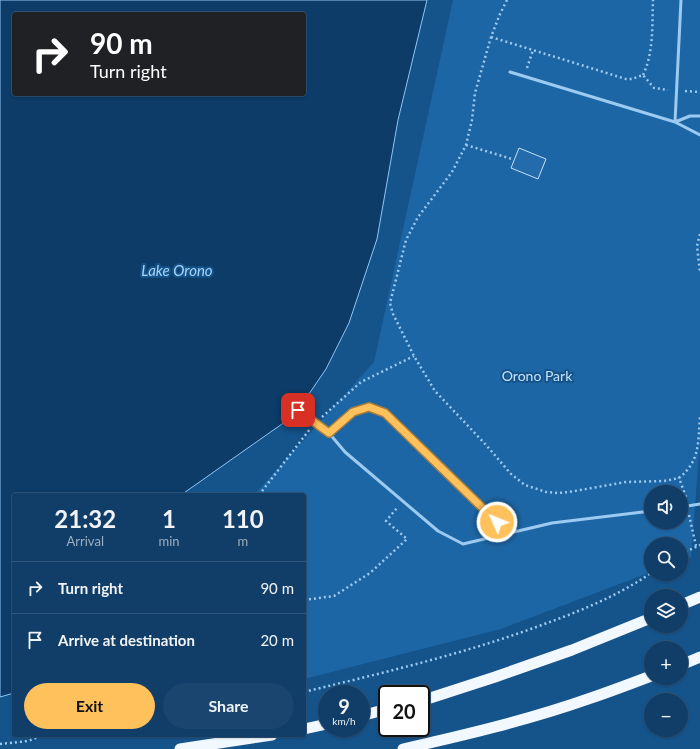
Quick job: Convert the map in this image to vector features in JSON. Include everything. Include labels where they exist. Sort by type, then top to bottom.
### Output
[{"type":"highway","points":[[688,602],[700,597]]},
{"type":"highway","points":[[430,698],[572,650],[644,621]]},
{"type":"highway","points":[[688,662],[700,658]]},
{"type":"highway","points":[[403,749],[461,736],[588,700],[644,679]]},
{"type":"highway","points":[[306,729],[318,726]]},
{"type":"highway","points":[[180,749],[259,737]]},
{"type":"lane","points":[[675,122],[681,0]]},
{"type":"lane","points":[[510,72],[675,122],[700,135]]},
{"type":"lane","points":[[675,122],[690,116],[700,116]]},
{"type":"lane","points":[[329,433],[353,412],[369,407],[385,413],[508,534]]},
{"type":"lane","points":[[298,410],[329,433],[345,452],[438,532],[463,544],[552,523],[644,512]]},
{"type":"lane","points":[[688,506],[700,504]]},
{"type":"path","points":[[507,0],[491,37],[475,93],[472,120],[466,144],[452,172],[418,217],[406,240],[390,303],[393,314],[414,356],[435,391],[487,446],[511,474],[525,484],[546,492],[569,492],[626,482],[664,481],[680,478],[694,464],[697,456],[700,417]]},
{"type":"path","points":[[491,37],[626,79],[632,79],[643,75],[647,65],[650,53],[653,0]]},
{"type":"path","points":[[524,76],[533,50]]},
{"type":"path","points":[[643,75],[654,88],[664,90]]},
{"type":"path","points":[[687,92],[700,92]]},
{"type":"path","points":[[466,144],[512,159]]},
{"type":"path","points":[[700,234],[697,246],[700,272]]},
{"type":"path","points":[[317,422],[326,412],[361,382],[414,356]]},
{"type":"path","points":[[261,493],[312,427]]},
{"type":"path","points":[[680,478],[683,485]]},
{"type":"path","points":[[306,600],[334,596],[370,573],[407,539],[386,521],[402,501]]},
{"type":"path","points":[[690,518],[696,546]]},
{"type":"path","points":[[688,550],[700,545]]},
{"type":"path","points":[[306,692],[410,666],[481,646],[590,607],[644,578]]},
{"type":"path","points":[[0,744],[28,741],[39,737]]},
{"type":"green space","name":"Orono Park","points":[[453,0],[700,0],[700,441],[691,557],[688,558],[688,537],[644,537],[644,575],[501,629],[306,678],[306,493],[256,493],[374,362]]},
{"type":"water","name":"Lake Orono","points":[[0,0],[427,0],[398,120],[377,239],[349,323],[326,369],[298,410],[282,424],[184,493],[12,493],[12,694],[0,697]]},
{"type":"building","points":[[519,148],[546,159],[538,179],[511,168]]},
{"type":"route","points":[[298,410],[329,433],[353,412],[369,407],[385,413],[497,522]]}]
